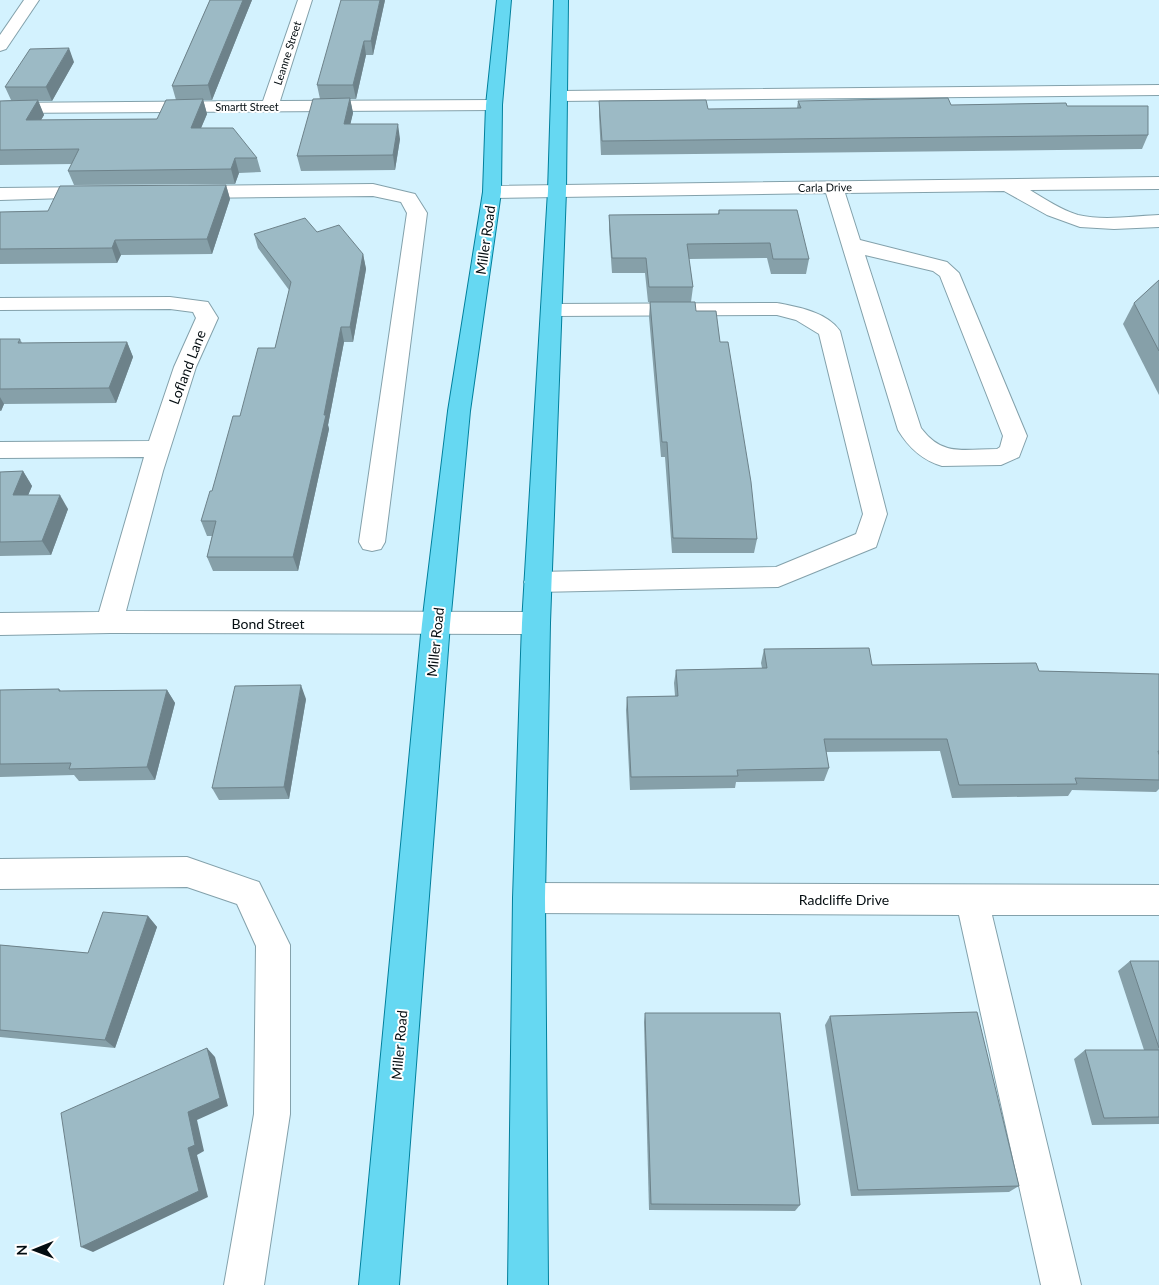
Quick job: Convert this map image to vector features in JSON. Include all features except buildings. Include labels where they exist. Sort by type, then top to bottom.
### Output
[{"type":"main road","name":"Miller Road","points":[[379,1285],[436,624],[459,411],[492,192],[494,105],[504,0]]},
{"type":"main road","points":[[528,1285],[529,898],[537,582],[558,191],[561,0]]},
{"type":"street","points":[[0,46],[32,0]]},
{"type":"street","name":"Leanne Street","points":[[270,106],[305,0]]},
{"type":"street","points":[[559,96],[1159,90]]},
{"type":"street","name":"Smartt Street","points":[[0,108],[494,105]]},
{"type":"street","name":"Carla Drive","points":[[492,192],[1159,183]]},
{"type":"street","points":[[1008,185],[1053,211],[1070,218],[1093,222],[1159,221]]},
{"type":"street","points":[[834,187],[850,244],[865,282],[910,430],[922,446],[942,458],[1001,457],[1011,451],[1015,436],[950,273],[940,266],[850,244]]},
{"type":"street","points":[[177,192],[373,190],[408,198],[417,213],[372,542]]},
{"type":"street","points":[[0,194],[108,193]]},
{"type":"street","name":"Lofland Lane","points":[[0,304],[170,303],[201,306],[207,318],[184,366],[158,449],[110,622]]},
{"type":"street","points":[[537,582],[778,577],[868,540],[875,514],[829,331],[803,315],[777,309],[552,310]]},
{"type":"street","points":[[0,450],[158,449]]},
{"type":"street","name":"Bond Street","points":[[0,624],[110,622],[536,623]]},
{"type":"street","points":[[0,874],[187,872],[248,893],[273,945],[272,1114],[244,1285]]},
{"type":"street","name":"Radcliffe Drive","points":[[529,898],[1159,900]]},
{"type":"street","points":[[972,899],[1061,1285]]}]
